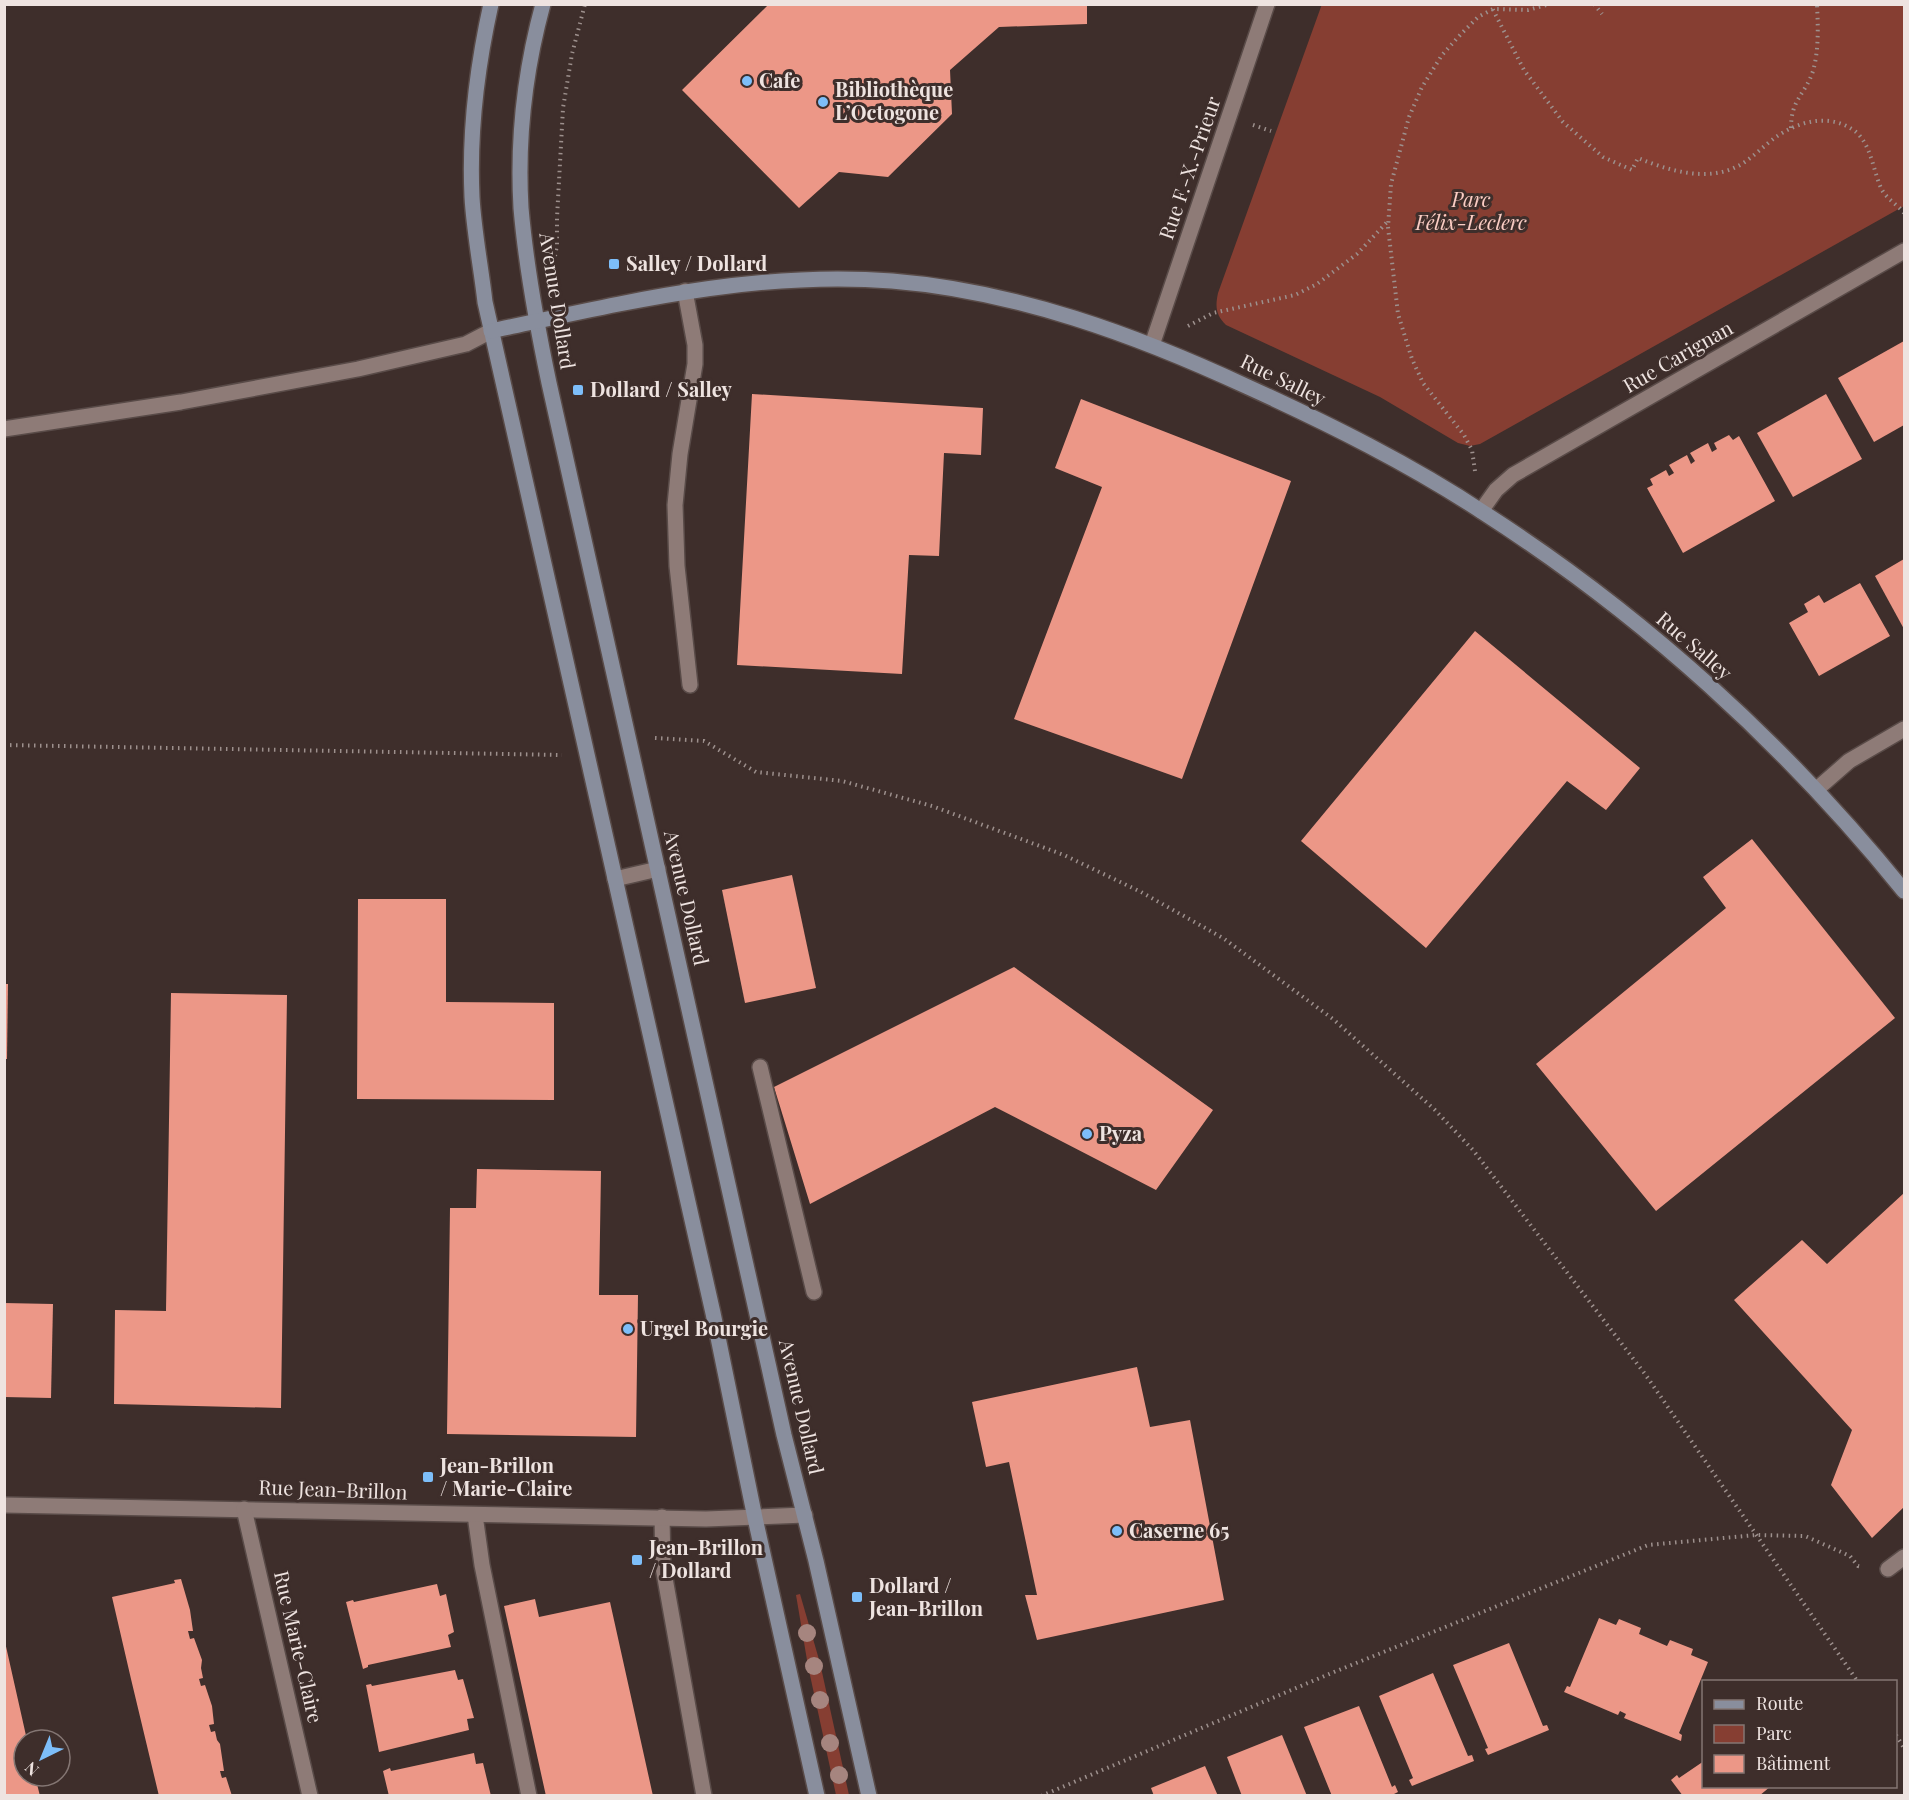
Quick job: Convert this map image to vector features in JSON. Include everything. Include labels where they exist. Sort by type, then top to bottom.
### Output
[{"type":"main road","points":[[491,4],[478,78],[471,173],[479,267],[491,331],[713,1313],[755,1518],[817,1796]]},
{"type":"main road","name":"Avenue Dollard","points":[[543,4],[528,71],[520,151],[521,208],[529,274],[549,383],[784,1435],[805,1515],[869,1796]]},
{"type":"main road","name":"Rue Salley","points":[[491,331],[685,291],[781,280],[854,279],[893,281],[972,292],[1009,300],[1152,345],[1246,386],[1413,470],[1481,510],[1573,574],[1652,636],[1736,711],[1817,789],[1905,891]]},
{"type":"street","name":"Rue F.-X.-Prieur","points":[[1152,345],[1268,4]]},
{"type":"street","name":"Rue Carignan","points":[[1481,510],[1496,490],[1514,475],[1905,251]]},
{"type":"street","points":[[685,291],[695,345],[695,364],[680,454],[675,505],[677,566],[690,685]]},
{"type":"street","points":[[4,429],[181,402],[358,369],[466,344],[491,331]]},
{"type":"street","points":[[1817,789],[1849,761],[1905,729]]},
{"type":"street","points":[[615,879],[658,869]]},
{"type":"street","points":[[760,1067],[814,1292]]},
{"type":"street","name":"Rue Jean-Brillon","points":[[4,1505],[475,1515],[755,1518],[805,1515]]},
{"type":"street","name":"Rue Marie-Claire","points":[[244,1509],[310,1796]]},
{"type":"street","points":[[475,1515],[482,1565],[528,1796]]},
{"type":"street","points":[[662,1517],[663,1567],[704,1796]]},
{"type":"street","points":[[1888,1569],[1905,1557]]},
{"type":"path","name":"Avenue Dollard","points":[[557,245],[563,108],[572,54],[585,4]]},
{"type":"path","points":[[1472,450],[1454,420],[1423,383],[1412,359],[1398,314],[1389,220],[1391,184],[1409,117],[1422,87],[1442,55],[1478,17],[1492,7],[1528,10],[1550,4]]},
{"type":"path","points":[[1594,4],[1602,14]]},
{"type":"path","points":[[1791,128],[1793,108],[1812,72],[1818,40],[1817,4]]},
{"type":"path","points":[[1492,7],[1532,82],[1563,122],[1603,157],[1632,170],[1638,158],[1662,168],[1704,173],[1735,167],[1791,128],[1827,120],[1839,122],[1858,134],[1869,152],[1883,192],[1904,212]]},
{"type":"path","points":[[1213,313],[1295,295],[1317,284],[1357,254],[1389,220]]},
{"type":"path","points":[[656,738],[704,741],[756,772],[842,781],[932,806],[1064,855],[1141,892],[1223,938],[1333,1019],[1435,1110],[1473,1150],[1645,1374],[1857,1680]]},
{"type":"path","points":[[4,745],[588,756]]},
{"type":"path","points":[[1041,1796],[1334,1672],[1648,1545],[1756,1535],[1805,1536],[1850,1556],[1858,1566],[1872,1570],[1888,1569]]},
{"type":"green space","name":"Parc Félix-Leclerc","points":[[1322,4],[1904,5],[1904,206],[1480,444],[1470,446],[1458,443],[1380,397],[1226,325],[1217,310],[1218,293]]},
{"type":"green space","points":[[800,1594],[820,1663],[849,1795],[836,1795],[808,1666],[796,1595]]},
{"type":"building","name":"Bibliothèque L’Octogone","points":[[769,4],[1087,4],[1087,24],[999,27],[950,70],[952,114],[888,177],[839,172],[799,208],[682,90]]},
{"type":"building","points":[[1904,341],[1904,425],[1874,442],[1838,378]]},
{"type":"building","points":[[752,394],[983,408],[981,455],[944,453],[939,556],[909,555],[902,674],[737,665]]},
{"type":"building","points":[[1826,394],[1862,459],[1793,497],[1757,433]]},
{"type":"building","points":[[1081,399],[1291,481],[1182,779],[1014,719],[1102,487],[1055,468]]},
{"type":"building","points":[[1729,435],[1733,440],[1739,436],[1775,501],[1683,553],[1647,488],[1653,485],[1650,479],[1666,470],[1669,476],[1674,473],[1669,465],[1687,455],[1691,464],[1695,461],[1690,453],[1708,443],[1712,452],[1717,449],[1714,443]]},
{"type":"building","points":[[1904,559],[1904,629],[1875,576]]},
{"type":"building","points":[[1860,583],[1890,636],[1819,676],[1789,623],[1808,612],[1804,604],[1819,595],[1824,603]]},
{"type":"building","points":[[1475,631],[1640,768],[1606,810],[1567,781],[1426,948],[1301,841]]},
{"type":"building","points":[[1752,839],[1895,1018],[1656,1211],[1536,1064],[1726,908],[1703,877]]},
{"type":"building","points":[[792,875],[816,988],[745,1003],[722,890]]},
{"type":"building","points":[[358,899],[446,899],[446,1002],[554,1003],[554,1100],[357,1099]]},
{"type":"building","points":[[1014,967],[1213,1110],[1156,1190],[995,1107],[810,1204],[774,1087]]},
{"type":"building","points":[[4,984],[8,984],[7,1059],[4,1059]]},
{"type":"building","points":[[171,993],[287,995],[281,1408],[114,1404],[115,1310],[166,1311]]},
{"type":"building","points":[[477,1169],[601,1171],[599,1295],[638,1295],[636,1437],[447,1434],[450,1208],[476,1208]]},
{"type":"building","points":[[1904,1193],[1904,1507],[1872,1538],[1831,1485],[1852,1430],[1734,1300],[1802,1240],[1827,1264]]},
{"type":"building","points":[[4,1303],[53,1304],[51,1398],[4,1397]]},
{"type":"building","name":"Caserne 65","points":[[1137,1367],[1150,1427],[1190,1420],[1224,1600],[1037,1640],[1025,1595],[1037,1595],[1009,1462],[986,1467],[972,1402]]},
{"type":"building","points":[[181,1579],[190,1610],[193,1631],[188,1631],[190,1639],[194,1638],[202,1660],[203,1678],[199,1679],[201,1686],[205,1685],[212,1706],[214,1724],[209,1725],[211,1732],[215,1731],[220,1744],[224,1771],[220,1771],[222,1778],[226,1777],[232,1796],[159,1796],[131,1679],[112,1597],[175,1583],[174,1580]]},
{"type":"building","points":[[437,1584],[440,1596],[446,1594],[454,1632],[448,1635],[451,1647],[368,1665],[363,1669],[346,1602]]},
{"type":"building","points":[[535,1599],[539,1617],[610,1602],[653,1796],[546,1796],[504,1606]]},
{"type":"building","points":[[1599,1618],[1616,1625],[1619,1619],[1641,1628],[1639,1634],[1667,1646],[1670,1640],[1693,1649],[1691,1655],[1708,1662],[1679,1733],[1682,1735],[1681,1741],[1624,1718],[1626,1714],[1620,1711],[1618,1715],[1564,1692],[1567,1686],[1570,1687]]},
{"type":"building","points":[[5,1642],[24,1728],[12,1728],[12,1788],[38,1788],[40,1796],[4,1796]]},
{"type":"building","points":[[1509,1643],[1543,1726],[1547,1725],[1549,1730],[1488,1755],[1485,1749],[1488,1748],[1453,1665]]},
{"type":"building","points":[[455,1670],[458,1680],[463,1679],[474,1718],[467,1719],[469,1730],[379,1752],[366,1685],[371,1684],[372,1686]]},
{"type":"building","points":[[1433,1673],[1468,1756],[1472,1755],[1474,1761],[1412,1786],[1409,1780],[1413,1778],[1379,1696]]},
{"type":"building","points":[[1359,1706],[1392,1787],[1395,1785],[1398,1792],[1390,1796],[1332,1796],[1304,1727]]},
{"type":"building","points":[[1282,1735],[1307,1796],[1242,1796],[1227,1757]]},
{"type":"building","points":[[474,1753],[476,1764],[483,1763],[491,1796],[389,1796],[383,1771]]},
{"type":"building","points":[[1702,1762],[1702,1788],[1769,1788],[1759,1796],[1683,1796],[1671,1780],[1677,1775],[1679,1778]]},
{"type":"building","points":[[1205,1766],[1218,1796],[1154,1796],[1151,1788]]},
{"type":"place","name":"Cafe","points":[[747,81]]},
{"type":"place","name":"Bibliothèque L’Octogone","points":[[823,102]]},
{"type":"place","name":"Salley / Dollard","points":[[614,264]]},
{"type":"place","name":"Dollard / Salley","points":[[578,390]]},
{"type":"place","name":"Pyza","points":[[1087,1134]]},
{"type":"place","name":"Urgel Bourgie","points":[[628,1329]]},
{"type":"place","name":"Jean-Brillon / Marie-Claire","points":[[428,1477]]},
{"type":"place","name":"Caserne 65","points":[[1117,1531]]},
{"type":"place","name":"Jean-Brillon / Dollard","points":[[637,1560]]},
{"type":"place","name":"Dollard / Jean-Brillon","points":[[857,1597]]}]
